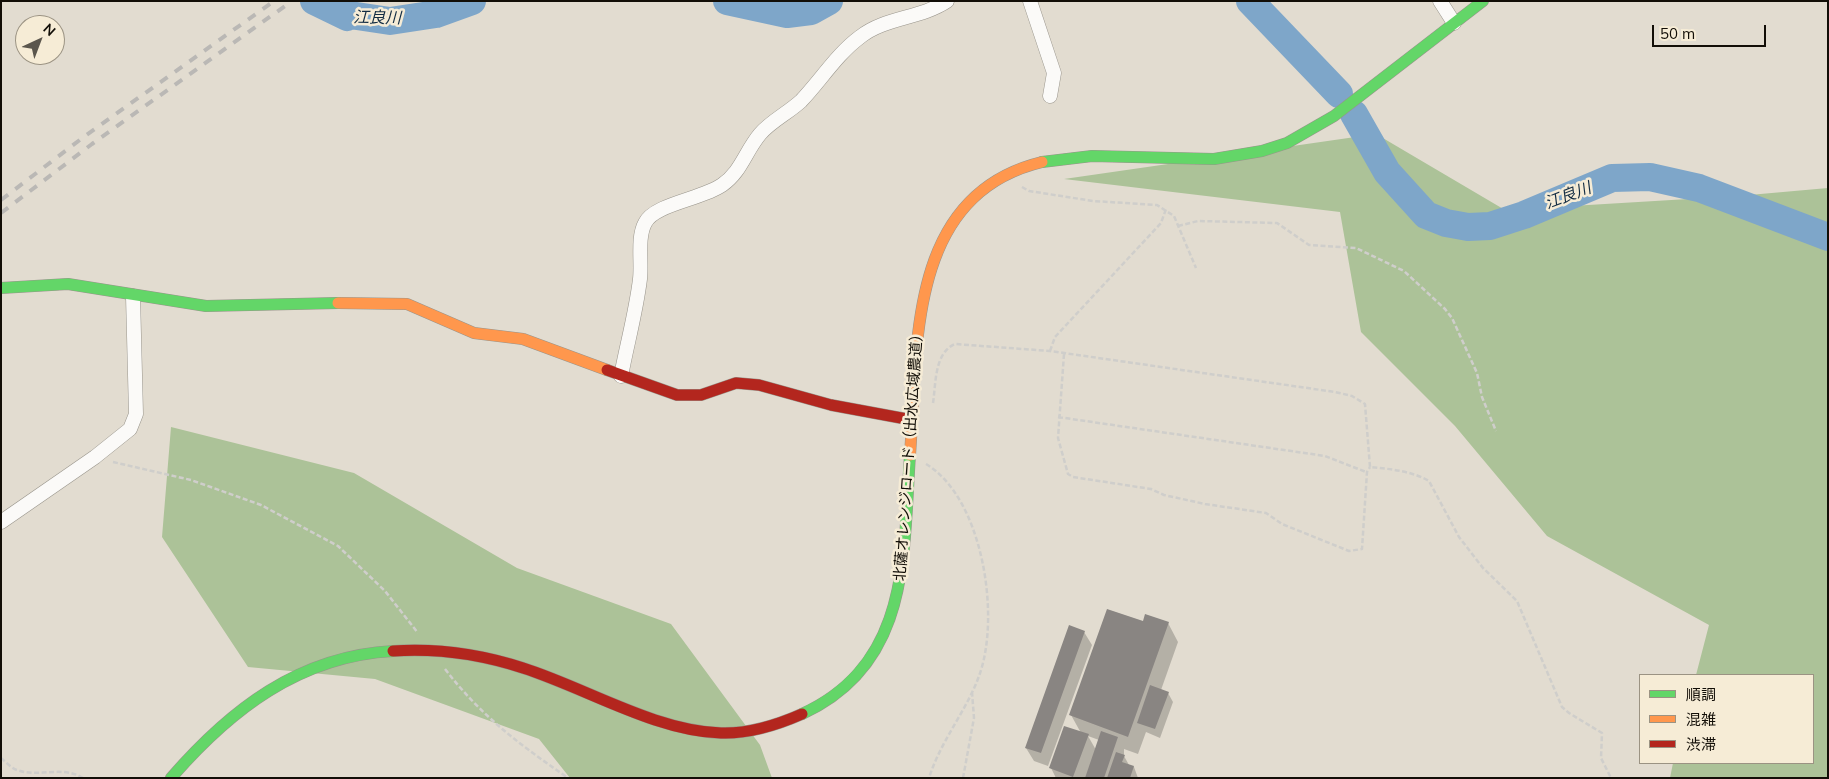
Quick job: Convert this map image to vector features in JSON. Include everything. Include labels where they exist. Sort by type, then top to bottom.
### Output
[{"type":"street","points":[[621,376],[640,280],[642,232],[648,217],[666,207],[698,198],[721,186],[736,174],[760,133],[798,103],[845,49],[860,36],[874,27],[920,15],[947,1]]},
{"type":"street","points":[[1030,1],[1054,73],[1050,96]]},
{"type":"street","points":[[1440,1],[1454,23]]},
{"type":"street","name":"北薩オレンジロード（出水広域農道）","points":[[171,778],[192,751],[245,703],[305,670],[358,655],[398,650],[431,650],[464,654],[510,665],[670,724],[723,733],[757,728],[798,717],[832,699],[864,667],[892,615],[904,558],[920,316],[926,278],[942,238],[952,222],[982,190],[1026,166],[1069,157],[1092,156],[1177,161],[1220,159],[1287,142],[1339,112],[1483,1]]},
{"type":"street","points":[[1,288],[68,284],[132,296],[206,306],[314,303],[407,304],[474,333],[523,339],[677,395],[701,395],[736,383],[760,385],[831,405],[912,420]]},
{"type":"street","points":[[1,522],[95,457],[130,429],[136,414],[132,296]]},
{"type":"path","points":[[1003,177],[1029,191],[1094,201],[1157,204],[1174,216],[1196,268]]},
{"type":"path","points":[[1050,351],[1055,337],[1161,223],[1166,209]]},
{"type":"path","points":[[1178,226],[1198,221],[1277,223],[1309,245],[1356,248],[1404,272],[1445,309],[1452,318],[1477,374],[1482,397],[1496,431]]},
{"type":"path","points":[[932,405],[939,360],[948,347],[960,344],[1050,351],[1352,396],[1365,404],[1370,466],[1367,472],[1362,549],[1349,551],[1282,524],[1266,513],[1164,496],[1151,489],[1074,477],[1068,474],[1058,438],[1064,354]]},
{"type":"path","points":[[1058,417],[1325,456],[1367,472]]},
{"type":"path","points":[[910,454],[931,467],[960,498],[974,532],[986,580],[990,618],[986,652],[979,676],[948,733],[929,778]]},
{"type":"path","points":[[95,457],[177,476],[261,505],[338,546],[386,591],[468,698],[518,743],[568,778]]},
{"type":"path","points":[[1370,466],[1391,469],[1422,477],[1429,481],[1459,537],[1483,568],[1517,601],[1562,707],[1569,714],[1602,733],[1601,758],[1611,778]]},
{"type":"path","points":[[963,778],[974,718],[972,691]]},
{"type":"path","points":[[1,758],[14,769],[22,772],[64,771],[83,778]]},
{"type":"green space","points":[[1376,134],[1505,210],[1738,196],[1828,188],[1828,778],[1670,778],[1673,764],[1814,764],[1814,674],[1696,674],[1709,625],[1547,536],[1455,426],[1361,332],[1340,212],[1064,179]]},
{"type":"green space","points":[[171,427],[354,473],[517,568],[671,624],[760,745],[772,778],[570,778],[539,739],[375,679],[248,667],[162,537]]},
{"type":"building","points":[[1107,609],[1143,621],[1145,614],[1169,622],[1128,737],[1069,715]]},
{"type":"building","points":[[1069,625],[1085,631],[1041,753],[1025,748]]},
{"type":"building","points":[[1150,685],[1169,692],[1155,729],[1137,723]]},
{"type":"building","points":[[1064,726],[1089,734],[1073,777],[1049,768]]},
{"type":"building","points":[[1101,731],[1118,737],[1104,778],[1085,778]]},
{"type":"building","points":[[1116,752],[1125,755],[1122,762],[1134,766],[1130,778],[1107,778]]},
{"type":"waterway","name":"江良川","points":[[314,1],[347,17],[350,15],[390,21],[436,14],[472,1]]},
{"type":"waterway","name":"江良川","points":[[727,1],[787,14],[811,11],[829,1]]},
{"type":"waterway","name":"江良川","points":[[1250,1],[1339,94]]},
{"type":"waterway","name":"江良川","points":[[1354,114],[1387,172],[1426,215],[1446,223],[1468,227],[1490,226],[1524,215],[1612,178],[1650,177],[1699,188],[1828,237]]},
{"type":"railway","points":[[1,200],[85,136],[274,1]]},
{"type":"railway","points":[[1,213],[92,144],[292,1]]},
{"type":"traffic: fast","points":[[1042,162],[1092,156],[1214,159],[1262,151],[1287,143],[1334,116],[1483,1]]},
{"type":"traffic: fast","points":[[1,288],[68,284],[206,306],[338,303]]},
{"type":"traffic: fast","points":[[802,714],[838,693],[864,667],[882,637],[894,604],[901,568],[906,531],[910,455]]},
{"type":"traffic: fast","points":[[171,778],[217,730],[242,709],[269,691],[297,675],[327,663],[359,655],[393,651]]},
{"type":"traffic: slow","points":[[910,455],[919,324],[928,280],[943,241],[965,207],[998,180],[1042,162]]},
{"type":"traffic: slow","points":[[338,303],[407,304],[474,333],[523,339],[607,370]]},
{"type":"traffic: jam","points":[[607,370],[677,395],[701,395],[736,383],[759,385],[831,405],[912,420]]},
{"type":"traffic: jam","points":[[393,651],[443,651],[507,663],[547,676],[646,717],[696,730],[721,733],[742,732],[773,725],[802,714]]}]
